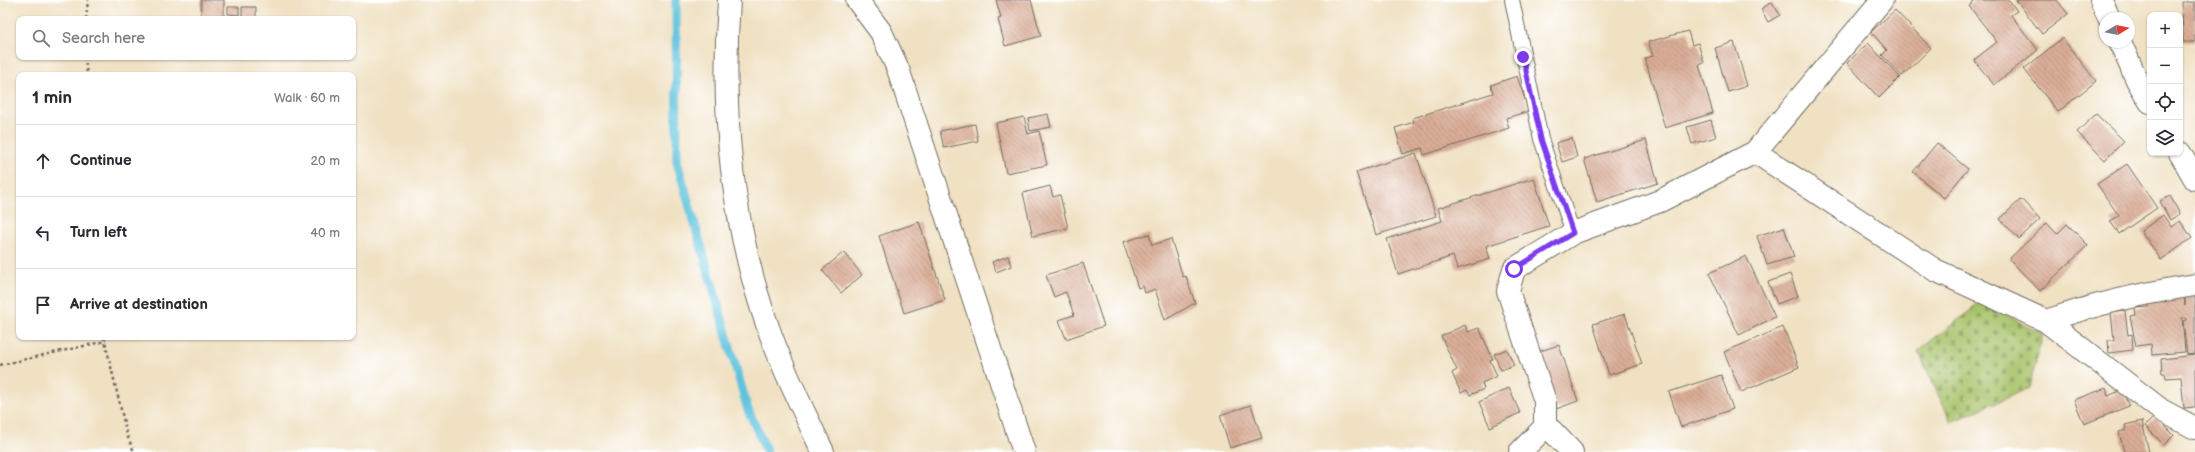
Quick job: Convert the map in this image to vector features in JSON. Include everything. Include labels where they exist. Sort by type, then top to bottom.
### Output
[{"type":"street","points":[[729,0],[726,43],[726,108],[738,219],[749,266],[769,331],[823,452]]},
{"type":"street","points":[[858,0],[881,32],[898,69],[1024,452]]},
{"type":"street","points":[[1520,452],[1545,427],[1545,401],[1508,291],[1514,269],[1573,233],[1660,201],[1755,152],[1882,0]]},
{"type":"street","points":[[2101,0],[2107,12]]},
{"type":"street","points":[[2123,48],[2137,80],[2147,97]]},
{"type":"street","points":[[1755,152],[1935,270],[2046,322],[2162,410],[2195,428]]},
{"type":"street","points":[[2182,156],[2195,179]]},
{"type":"street","points":[[2046,322],[2076,311],[2148,292],[2195,285]]},
{"type":"street","points":[[1545,427],[1552,431],[1572,452]]},
{"type":"lane","points":[[1512,0],[1541,139],[1573,233]]},
{"type":"path","points":[[86,16],[88,0]]},
{"type":"path","points":[[85,60],[87,72]]},
{"type":"path","points":[[0,364],[106,341],[127,435],[134,452]]},
{"type":"green space","points":[[1981,302],[2043,334],[2029,388],[1951,422],[1918,351]]},
{"type":"building","points":[[201,0],[224,0],[224,16],[201,16]]},
{"type":"building","points":[[996,0],[1031,0],[1041,36],[1005,46],[998,19],[1001,18]]},
{"type":"building","points":[[1972,0],[2009,0],[2017,11],[2011,15],[2038,50],[1994,85],[1974,60],[1997,42],[1969,6],[1974,2]]},
{"type":"building","points":[[2016,0],[2057,0],[2068,14],[2042,34]]},
{"type":"building","points":[[1772,2],[1780,15],[1768,22],[1761,9]]},
{"type":"building","points":[[2182,2],[2195,2],[2195,42],[2183,42]]},
{"type":"building","points":[[228,7],[239,7],[239,15],[228,14]]},
{"type":"building","points":[[242,7],[256,7],[256,16],[242,16]]},
{"type":"building","points":[[1895,10],[1931,48],[1902,76],[1882,55],[1887,50],[1871,32]]},
{"type":"building","points":[[1688,31],[1692,45],[1698,43],[1704,63],[1699,65],[1713,113],[1665,128],[1645,58],[1653,56],[1648,42]]},
{"type":"building","points":[[2062,38],[2096,81],[2058,112],[2024,69]]},
{"type":"building","points":[[1734,42],[1747,86],[1728,92],[1715,48]]},
{"type":"building","points":[[1868,43],[1900,77],[1879,98],[1847,63]]},
{"type":"building","points":[[1517,76],[1529,111],[1506,118],[1509,128],[1424,155],[1422,148],[1403,154],[1395,128],[1414,122],[1413,118],[1493,93],[1491,85]]},
{"type":"building","points":[[1048,114],[1051,127],[1030,131],[1028,118]]},
{"type":"building","points":[[2096,114],[2124,141],[2105,160],[2077,132]]},
{"type":"building","points":[[1024,117],[1028,134],[1039,131],[1047,165],[1006,173],[996,123]]},
{"type":"building","points":[[1711,120],[1716,137],[1692,144],[1687,127]]},
{"type":"building","points":[[975,124],[978,141],[944,148],[940,131]]},
{"type":"building","points":[[1572,138],[1577,157],[1562,162],[1556,143]]},
{"type":"building","points":[[1646,140],[1658,183],[1597,202],[1584,159]]},
{"type":"building","points":[[1937,143],[1968,169],[1944,198],[1913,172]]},
{"type":"building","points":[[1416,153],[1436,216],[1376,235],[1356,172]]},
{"type":"building","points":[[2127,164],[2157,208],[2119,234],[2110,221],[2119,216],[2097,184]]},
{"type":"building","points":[[1534,178],[1549,226],[1486,246],[1490,259],[1457,269],[1453,256],[1398,274],[1387,239],[1442,221],[1438,208]]},
{"type":"building","points":[[1050,186],[1053,197],[1060,195],[1068,228],[1033,236],[1023,193]]},
{"type":"building","points":[[2170,196],[2180,214],[2170,220],[2160,201]]},
{"type":"building","points":[[2021,199],[2040,219],[2019,239],[2000,219]]},
{"type":"building","points":[[2163,215],[2171,227],[2180,221],[2192,238],[2161,260],[2141,231]]},
{"type":"building","points":[[919,222],[945,300],[904,313],[879,236]]},
{"type":"building","points":[[2047,223],[2057,234],[2067,224],[2088,245],[2040,291],[2009,259]]},
{"type":"building","points":[[1784,227],[1794,257],[1767,265],[1757,236]]},
{"type":"building","points":[[1149,234],[1152,245],[1171,239],[1183,277],[1186,276],[1195,303],[1165,320],[1155,289],[1145,293],[1143,286],[1138,288],[1123,242]]},
{"type":"building","points":[[844,252],[862,275],[841,293],[822,270]]},
{"type":"building","points":[[1008,256],[1011,266],[996,272],[992,262]]},
{"type":"building","points":[[1746,256],[1775,317],[1739,335],[1709,273]]},
{"type":"building","points":[[1083,263],[1104,326],[1066,339],[1059,320],[1074,315],[1066,292],[1054,297],[1046,275]]},
{"type":"building","points":[[1790,274],[1798,296],[1777,304],[1768,282]]},
{"type":"building","points":[[2184,292],[2185,306],[2185,296],[2195,295],[2195,354],[2187,355],[2183,321],[2187,320],[2187,318],[2182,318],[2185,352],[2152,355],[2151,344],[2136,346],[2130,316],[2136,315],[2135,308],[2149,307],[2148,300]]},
{"type":"building","points":[[2125,311],[2128,335],[2132,334],[2133,350],[2109,353],[2108,340],[2114,340],[2111,313]]},
{"type":"building","points":[[1625,314],[1642,364],[1609,375],[1593,324]]},
{"type":"building","points":[[1465,325],[1468,332],[1479,328],[1493,359],[1490,360],[1497,376],[1482,383],[1484,389],[1470,395],[1467,390],[1461,393],[1452,373],[1457,370],[1441,336]]},
{"type":"building","points":[[1783,327],[1799,367],[1741,392],[1724,352]]},
{"type":"building","points":[[1559,345],[1578,401],[1556,409],[1537,352]]},
{"type":"building","points":[[1507,349],[1514,365],[1501,370],[1494,354]]},
{"type":"building","points":[[2195,355],[2195,407],[2184,408],[2181,377],[2166,378],[2165,373],[2162,373],[2161,359]]},
{"type":"building","points":[[1721,375],[1733,409],[1681,427],[1669,392]]},
{"type":"building","points":[[1509,388],[1520,413],[1490,427],[1479,402]]},
{"type":"building","points":[[2106,388],[2108,396],[2122,390],[2129,406],[2084,424],[2074,400]]},
{"type":"building","points":[[1251,405],[1262,438],[1230,448],[1220,415]]},
{"type":"building","points":[[2155,416],[2174,435],[2164,445],[2145,426]]},
{"type":"building","points":[[2142,421],[2149,452],[2124,452],[2119,432],[2126,430],[2125,425]]},
{"type":"waterway","points":[[676,0],[677,162],[748,410],[767,452]]},
{"type":"route","points":[[1514,269],[1573,233],[1541,139],[1523,57]]}]
